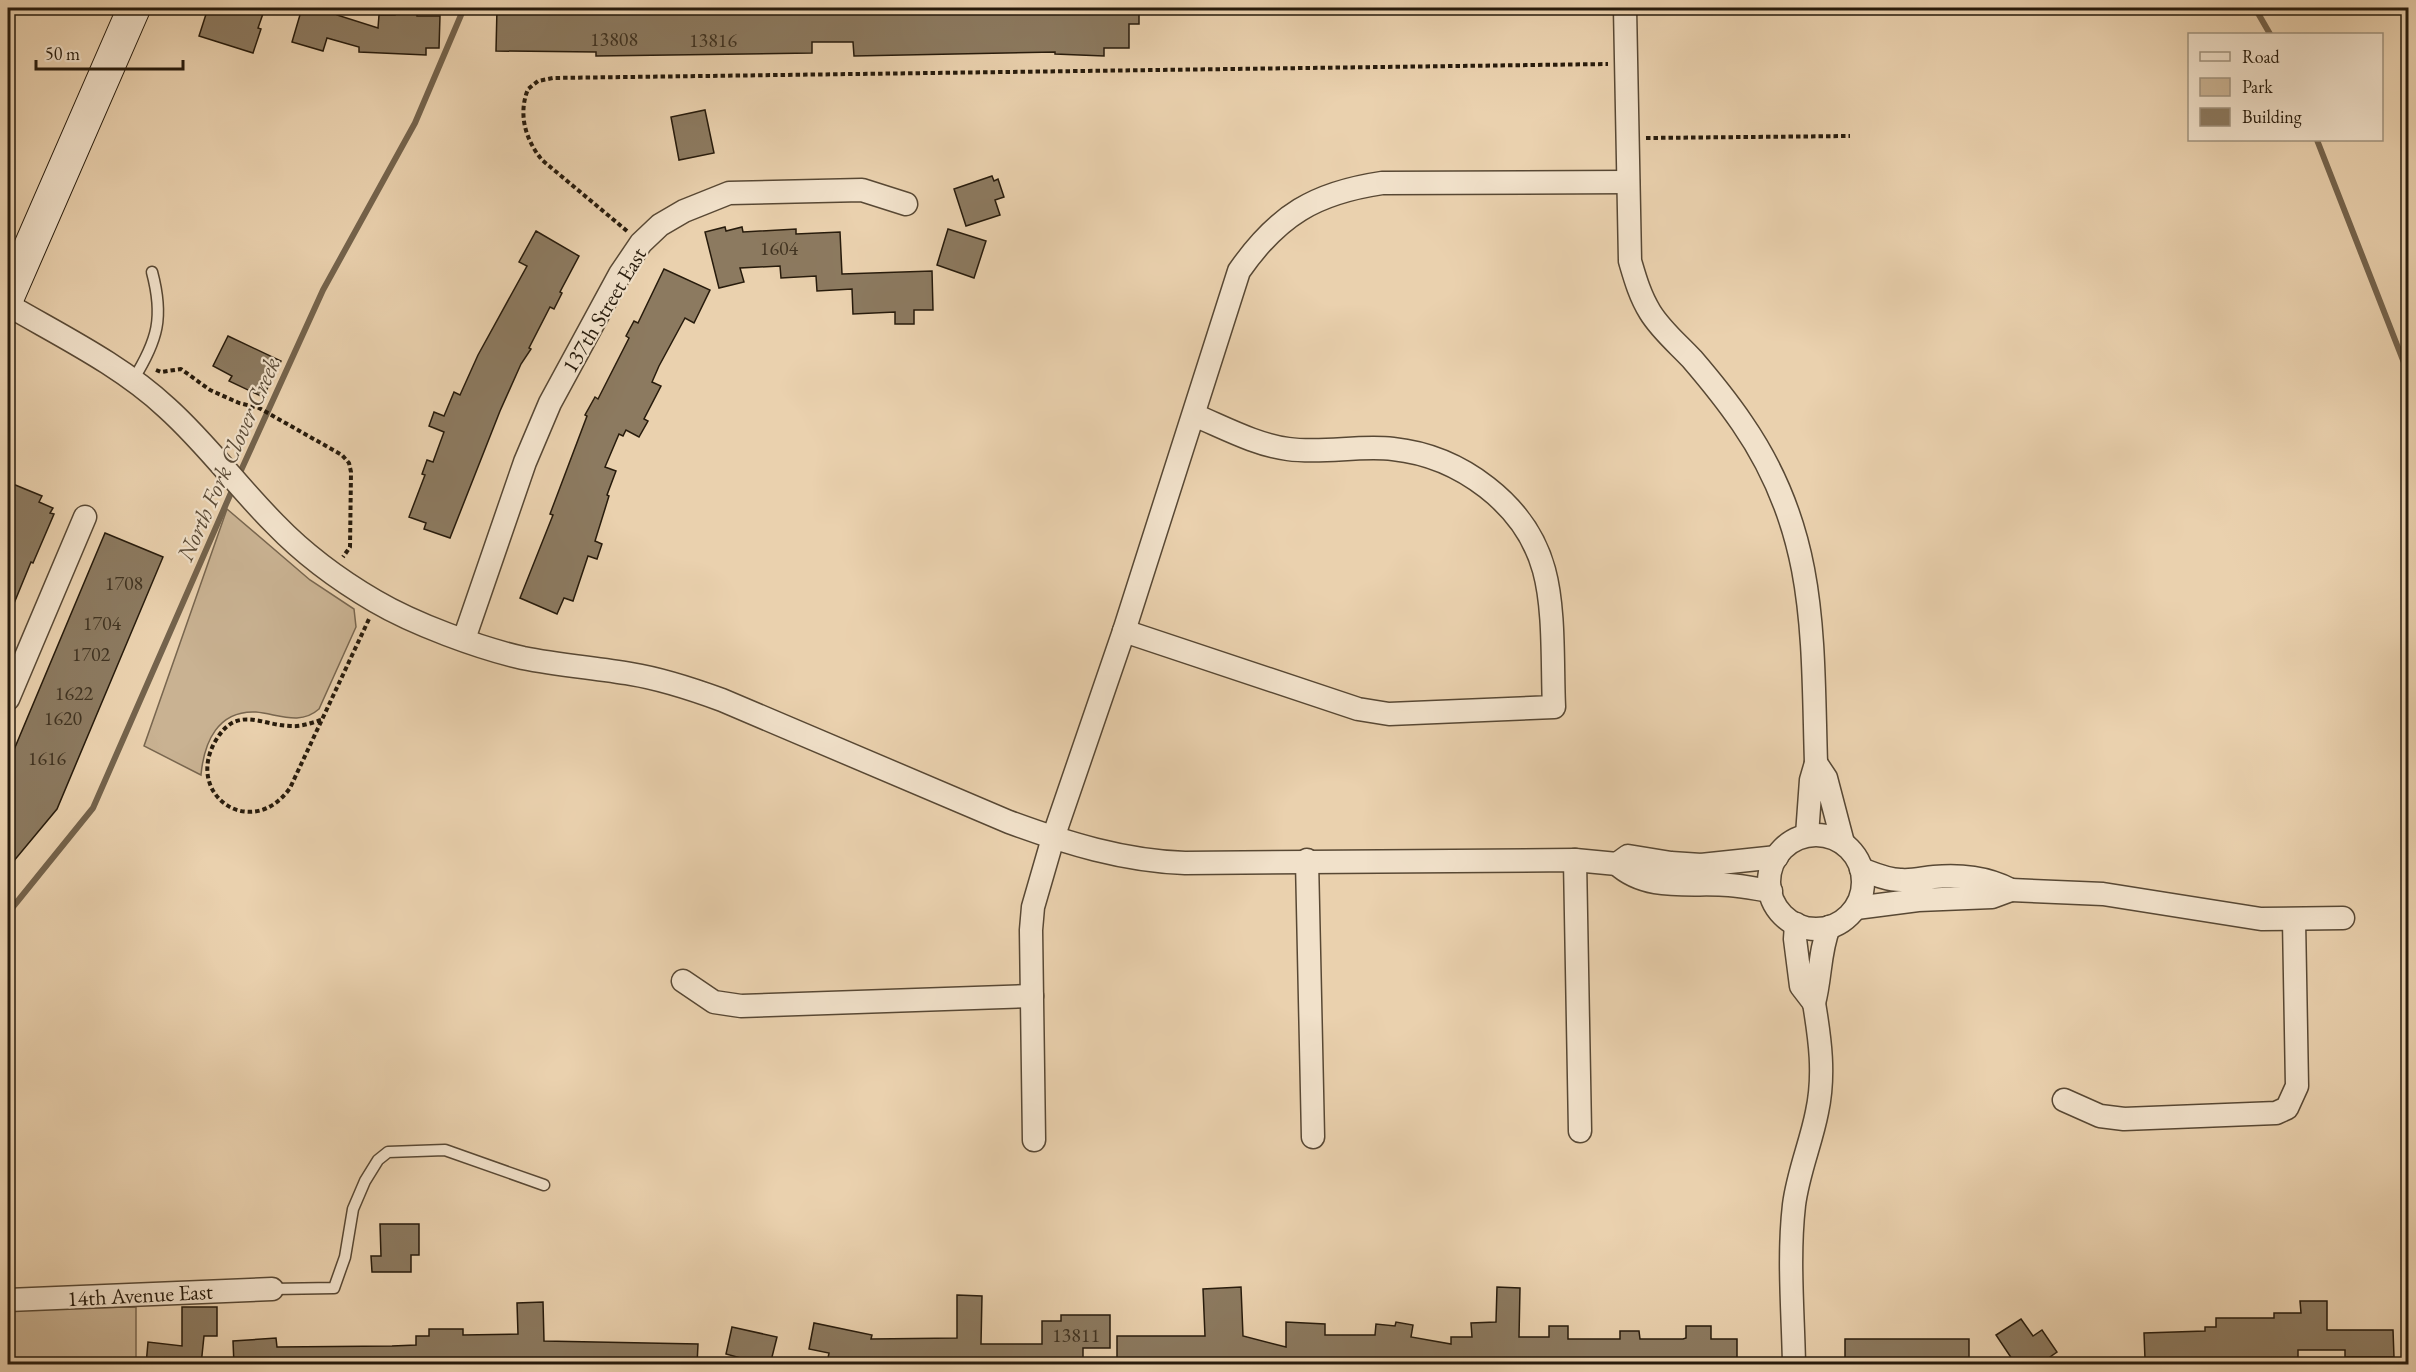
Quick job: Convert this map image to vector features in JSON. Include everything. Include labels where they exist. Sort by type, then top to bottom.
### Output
[{"type":"main road","points":[[8,297],[134,8]]},
{"type":"street","points":[[1625,8],[1630,261],[1639,291],[1648,310],[1664,331],[1719,391],[1761,453],[1777,483],[1798,542],[1808,588],[1812,629],[1816,763],[1811,780],[1807,835]]},
{"type":"street","points":[[1034,1140],[1031,930],[1033,907],[1053,838],[1124,631],[1239,271],[1254,250],[1298,211],[1315,201],[1347,188],[1382,183],[1628,182]]},
{"type":"street","name":"137th Street East","points":[[464,639],[525,462],[550,403],[620,274],[641,243],[660,225],[684,211],[729,193],[862,190],[906,204]]},
{"type":"street","points":[[8,305],[139,371],[165,405],[204,443],[247,495],[276,525],[331,572],[377,602],[411,619],[497,651],[524,658],[631,674],[691,688],[1009,822],[1053,838],[1124,857],[1159,862],[1575,860],[1617,864],[1627,873],[1668,884],[1728,885],[1771,891]]},
{"type":"street","points":[[1124,631],[1358,709],[1389,714],[1554,707],[1549,601],[1544,570],[1522,524],[1482,483],[1461,470],[1415,452],[1392,448],[1311,452],[1284,449],[1194,415]]},
{"type":"street","points":[[8,699],[85,517]]},
{"type":"street","points":[[1816,763],[1826,778],[1843,843],[1859,861],[1863,877],[1862,893],[1856,908],[1845,918],[1829,927],[1817,929],[1796,924],[1778,909],[1771,891],[1769,881],[1772,866],[1777,857],[1807,835],[1820,835],[1843,843]]},
{"type":"street","points":[[1617,864],[1628,856],[1701,865],[1777,857]]},
{"type":"street","points":[[1307,860],[1313,1137]]},
{"type":"street","points":[[1575,860],[1580,1131]]},
{"type":"street","points":[[1861,869],[1890,879],[1952,876],[1992,880],[2011,890]]},
{"type":"street","points":[[1856,908],[1918,900],[1992,897],[2011,890],[2103,894],[2233,916],[2294,920],[2343,918]]},
{"type":"street","points":[[2064,1100],[2100,1116],[2124,1119],[2276,1113],[2287,1108],[2297,1086],[2294,920]]},
{"type":"street","points":[[1796,924],[1795,939],[1801,986],[1814,1003]]},
{"type":"street","points":[[1794,1365],[1792,1233],[1794,1205],[1821,1087],[1821,1059],[1814,1003],[1819,983],[1823,942],[1829,927]]},
{"type":"street","points":[[683,981],[714,1002],[741,1006],[1032,996]]},
{"type":"street","name":"14th Avenue East","points":[[8,1300],[272,1289]]},
{"type":"lane","points":[[139,371],[155,337],[158,321],[152,272]]},
{"type":"lane","points":[[272,1289],[334,1288],[345,1257],[353,1209],[365,1181],[378,1160],[388,1152],[446,1150],[544,1185]]},
{"type":"path","points":[[641,243],[542,160],[531,146],[522,114],[528,89],[538,81],[553,78],[1626,64]]},
{"type":"path","points":[[1628,138],[1850,136]]},
{"type":"path","points":[[139,371],[161,372],[181,369],[210,390],[239,403],[259,408],[334,450],[349,463],[350,547],[331,572]]},
{"type":"path","points":[[321,720],[290,726],[248,719],[226,726],[211,748],[207,760],[207,772],[214,795],[235,809],[249,812],[262,811],[273,806],[290,788],[377,602]]},
{"type":"green space","points":[[227,509],[310,580],[354,609],[356,627],[319,709],[312,714],[297,718],[256,712],[232,716],[215,730],[206,751],[201,775],[144,746]]},
{"type":"green space","points":[[136,1307],[136,1364],[8,1364],[8,1309]]},
{"type":"building","points":[[208,8],[265,8],[253,53],[199,36]]},
{"type":"building","points":[[302,8],[321,8],[337,12],[337,15],[378,28],[379,15],[395,15],[395,11],[417,11],[417,16],[440,16],[439,48],[426,48],[426,55],[359,52],[359,47],[327,38],[323,51],[292,42]]},
{"type":"building","points":[[497,8],[522,8],[522,13],[557,11],[557,8],[1139,8],[1139,24],[1129,24],[1129,48],[1104,48],[1104,56],[1055,54],[1055,52],[854,56],[853,42],[812,42],[812,53],[596,56],[596,52],[496,51]]},
{"type":"building","points":[[705,110],[714,153],[679,160],[671,117]]},
{"type":"building","points":[[992,176],[994,181],[998,179],[1004,197],[995,200],[1000,215],[966,226],[954,189]]},
{"type":"building","points":[[725,227],[726,231],[742,227],[743,232],[796,229],[796,234],[840,232],[842,274],[932,271],[933,310],[914,310],[914,324],[895,324],[895,312],[853,314],[852,289],[817,291],[816,276],[781,278],[780,266],[740,268],[744,282],[719,288],[705,232]]},
{"type":"building","points":[[948,229],[986,241],[974,278],[937,265]]},
{"type":"building","points":[[536,231],[579,256],[560,292],[562,293],[554,309],[550,307],[529,348],[531,349],[521,364],[450,538],[424,529],[426,523],[409,517],[425,475],[422,474],[427,460],[433,462],[444,432],[429,426],[434,412],[444,416],[454,392],[460,395],[478,355],[527,266],[519,262]]},
{"type":"building","points":[[664,269],[710,290],[694,323],[685,318],[659,366],[652,382],[661,386],[644,419],[648,421],[639,437],[626,430],[623,436],[619,434],[605,467],[616,471],[595,541],[602,544],[597,559],[588,556],[573,601],[564,598],[557,614],[520,598],[553,515],[550,514],[587,416],[585,415],[595,397],[598,399],[629,338],[626,336],[634,321],[638,323]]},
{"type":"building","points":[[228,336],[281,361],[263,397],[229,381],[232,376],[213,366]]},
{"type":"building","points":[[8,482],[42,496],[39,502],[53,508],[50,513],[54,514],[8,618]]},
{"type":"building","points":[[105,533],[163,557],[57,809],[8,868],[8,764]]},
{"type":"building","points":[[380,1224],[419,1224],[419,1255],[411,1255],[411,1272],[372,1272],[371,1256],[381,1256]]},
{"type":"building","points":[[1241,1287],[1243,1336],[1286,1347],[1286,1322],[1325,1324],[1325,1335],[1375,1335],[1376,1324],[1395,1326],[1396,1322],[1413,1325],[1411,1337],[1451,1344],[1451,1337],[1472,1337],[1471,1323],[1496,1322],[1497,1287],[1520,1288],[1519,1337],[1549,1337],[1549,1326],[1568,1326],[1568,1339],[1620,1339],[1620,1331],[1639,1331],[1640,1339],[1683,1339],[1686,1338],[1686,1326],[1711,1326],[1711,1339],[1737,1339],[1737,1364],[1484,1365],[1484,1362],[1211,1365],[1192,1360],[1192,1365],[1117,1365],[1117,1336],[1205,1336],[1203,1289]]},
{"type":"building","points":[[957,1295],[982,1296],[981,1344],[1042,1344],[1042,1321],[1061,1321],[1061,1315],[1110,1315],[1110,1348],[1083,1348],[1083,1365],[836,1365],[827,1363],[829,1353],[809,1349],[814,1323],[872,1335],[871,1339],[957,1338]]},
{"type":"building","points":[[2300,1301],[2327,1301],[2327,1330],[2393,1330],[2394,1357],[2345,1357],[2345,1350],[2298,1350],[2298,1365],[2274,1365],[2274,1361],[2145,1359],[2144,1333],[2205,1331],[2205,1327],[2216,1327],[2216,1318],[2274,1318],[2274,1313],[2301,1313]]},
{"type":"building","points":[[543,1302],[544,1341],[698,1344],[697,1365],[234,1365],[233,1341],[276,1338],[277,1347],[392,1346],[416,1345],[416,1336],[429,1336],[429,1329],[463,1329],[463,1335],[518,1334],[517,1303]]},
{"type":"building","points":[[182,1307],[217,1307],[217,1336],[204,1336],[201,1365],[146,1365],[148,1342],[182,1346]]},
{"type":"building","points":[[2021,1319],[2033,1336],[2042,1330],[2057,1352],[2050,1357],[2054,1365],[2016,1365],[1996,1335]]},
{"type":"building","points":[[732,1327],[777,1337],[770,1365],[747,1365],[748,1360],[726,1354]]},
{"type":"building","points":[[1845,1339],[1969,1339],[1969,1365],[1845,1365]]},
{"type":"waterway","name":"North Fork Clover Creek","points":[[238,477],[323,290],[415,123],[464,8]]},
{"type":"waterway","points":[[2255,8],[2269,33]]},
{"type":"waterway","points":[[2317,141],[2408,373]]},
{"type":"waterway","name":"North Fork Clover Creek","points":[[8,913],[93,808],[234,486]]}]
